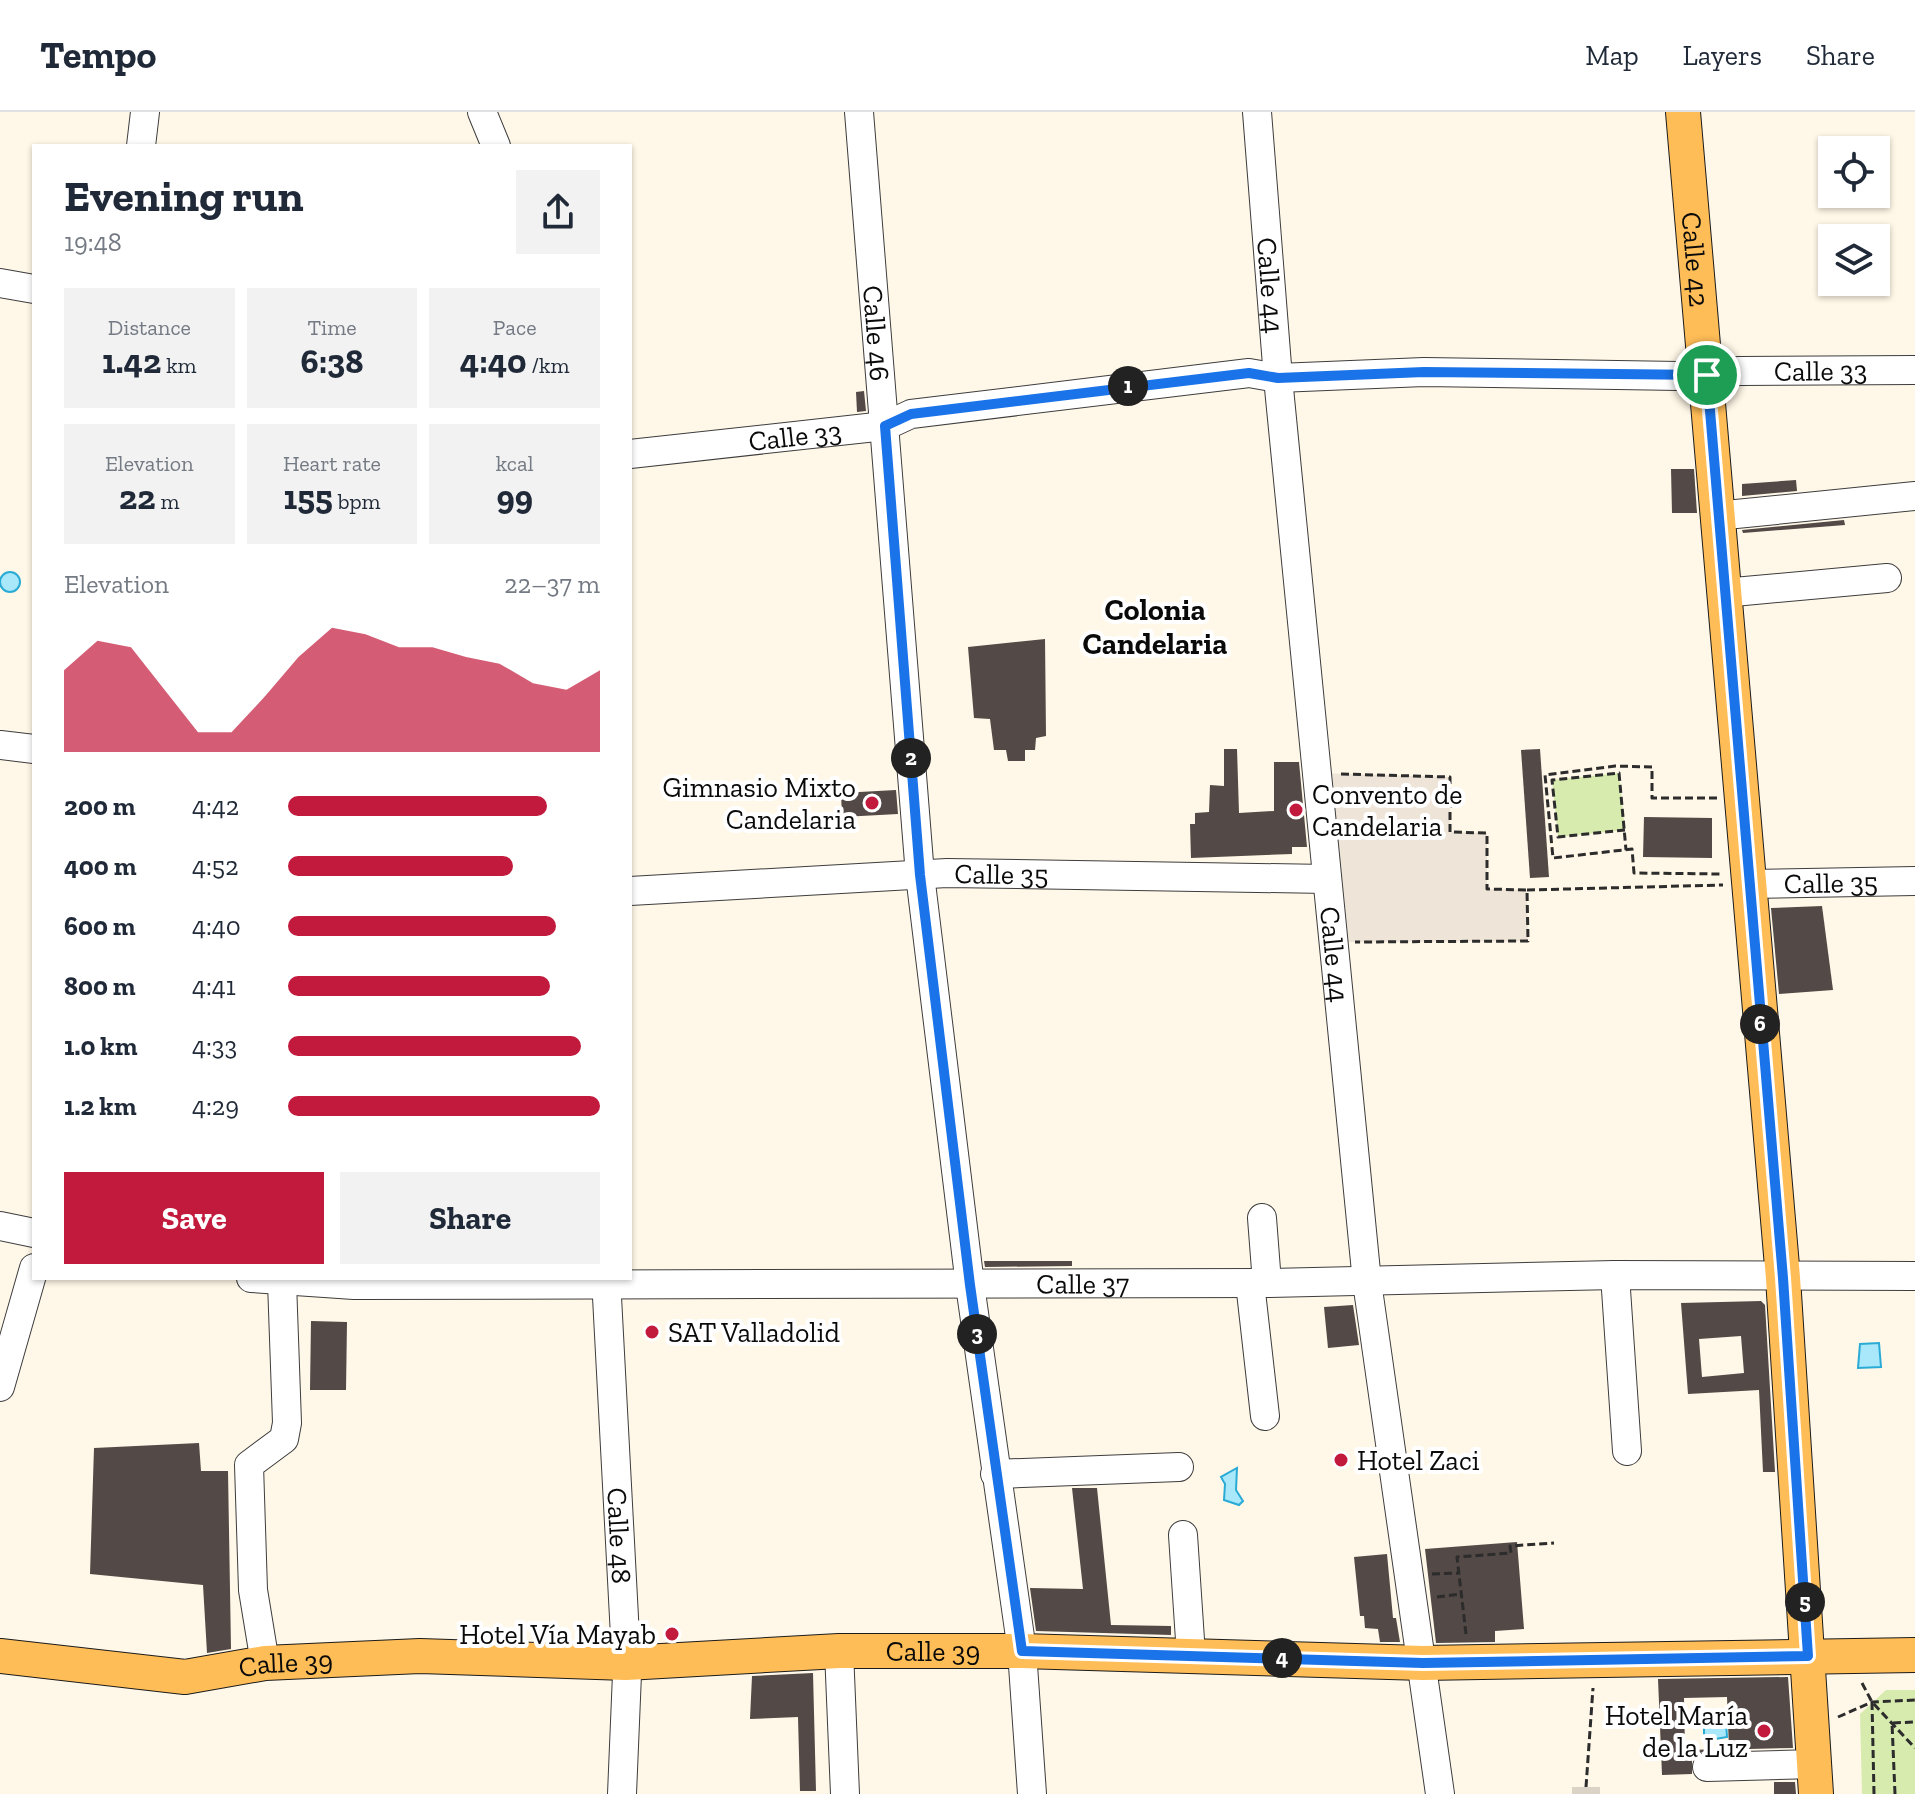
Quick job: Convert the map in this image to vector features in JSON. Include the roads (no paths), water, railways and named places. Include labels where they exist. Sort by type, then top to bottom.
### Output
[{"type":"main road","name":"Calle 42","points":[[1683,112],[1723,593],[1736,874],[1783,1278],[1815,1779]]},
{"type":"main road","name":"Calle 39","points":[[0,1656],[185,1677],[265,1663],[420,1656],[626,1663],[839,1651],[1022,1651],[1423,1663],[1915,1655]]},
{"type":"street","points":[[141,144],[145,112]]},
{"type":"street","points":[[482,112],[495,144]]},
{"type":"street","name":"Calle 46","points":[[859,112],[920,875],[970,1285],[1022,1651],[1032,1794]]},
{"type":"street","name":"Calle 44","points":[[1257,112],[1278,378],[1367,1282],[1440,1794]]},
{"type":"street","points":[[0,283],[32,289]]},
{"type":"street","name":"Calle 33","points":[[632,454],[885,426],[911,414],[1249,373],[1278,378],[1424,372],[1707,375],[1915,370]]},
{"type":"street","points":[[1716,516],[1915,496]]},
{"type":"street","points":[[1723,593],[1887,578]]},
{"type":"street","points":[[0,745],[32,749]]},
{"type":"street","name":"Calle 35","points":[[1736,874],[1915,881]]},
{"type":"street","name":"Calle 35","points":[[632,891],[920,875],[1327,879]]},
{"type":"street","points":[[1262,1218],[1258,1283],[1265,1416]]},
{"type":"street","points":[[0,1226],[32,1233]]},
{"type":"street","points":[[0,1387],[32,1275]]},
{"type":"street","points":[[1615,1275],[1627,1451]]},
{"type":"street","name":"Calle 37","points":[[266,1280],[970,1285],[1367,1282],[1615,1275],[1783,1278],[1915,1276]]},
{"type":"street","name":"Calle 48","points":[[606,1281],[626,1663],[622,1794]]},
{"type":"street","points":[[265,1663],[253,1590],[249,1465],[284,1439],[287,1423],[282,1282]]},
{"type":"street","points":[[995,1474],[1179,1467]]},
{"type":"street","points":[[1183,1535],[1191,1655]]},
{"type":"street","points":[[839,1651],[845,1794]]},
{"type":"street","points":[[1707,1767],[1815,1779]]},
{"type":"water","points":[[10,572],[17,575],[20,582],[17,589],[10,592],[3,589],[0,582],[3,575]]},
{"type":"water","points":[[1879,1343],[1881,1367],[1858,1368],[1860,1344]]},
{"type":"water","points":[[1237,1468],[1236,1490],[1243,1501],[1239,1505],[1224,1500],[1225,1484],[1221,1477]]},
{"type":"water","points":[[1714,1717],[1726,1722],[1727,1737],[1710,1740],[1704,1735],[1704,1724]]},
{"type":"tunnel","points":[[1586,1787],[1586,1794]]},
{"type":"place","name":"Gimnasio Mixto Candelaria","points":[[872,803]]},
{"type":"place","name":"Convento de Candelaria","points":[[1296,810]]},
{"type":"place","name":"SAT Valladolid","points":[[652,1332]]},
{"type":"place","name":"Hotel Zaci","points":[[1341,1460]]},
{"type":"place","name":"Hotel Vía Mayab","points":[[672,1634]]},
{"type":"place","name":"Hotel María de la Luz","points":[[1764,1731]]},
{"type":"district","name":"Colonia Candelaria","points":[[1155,627]]}]
